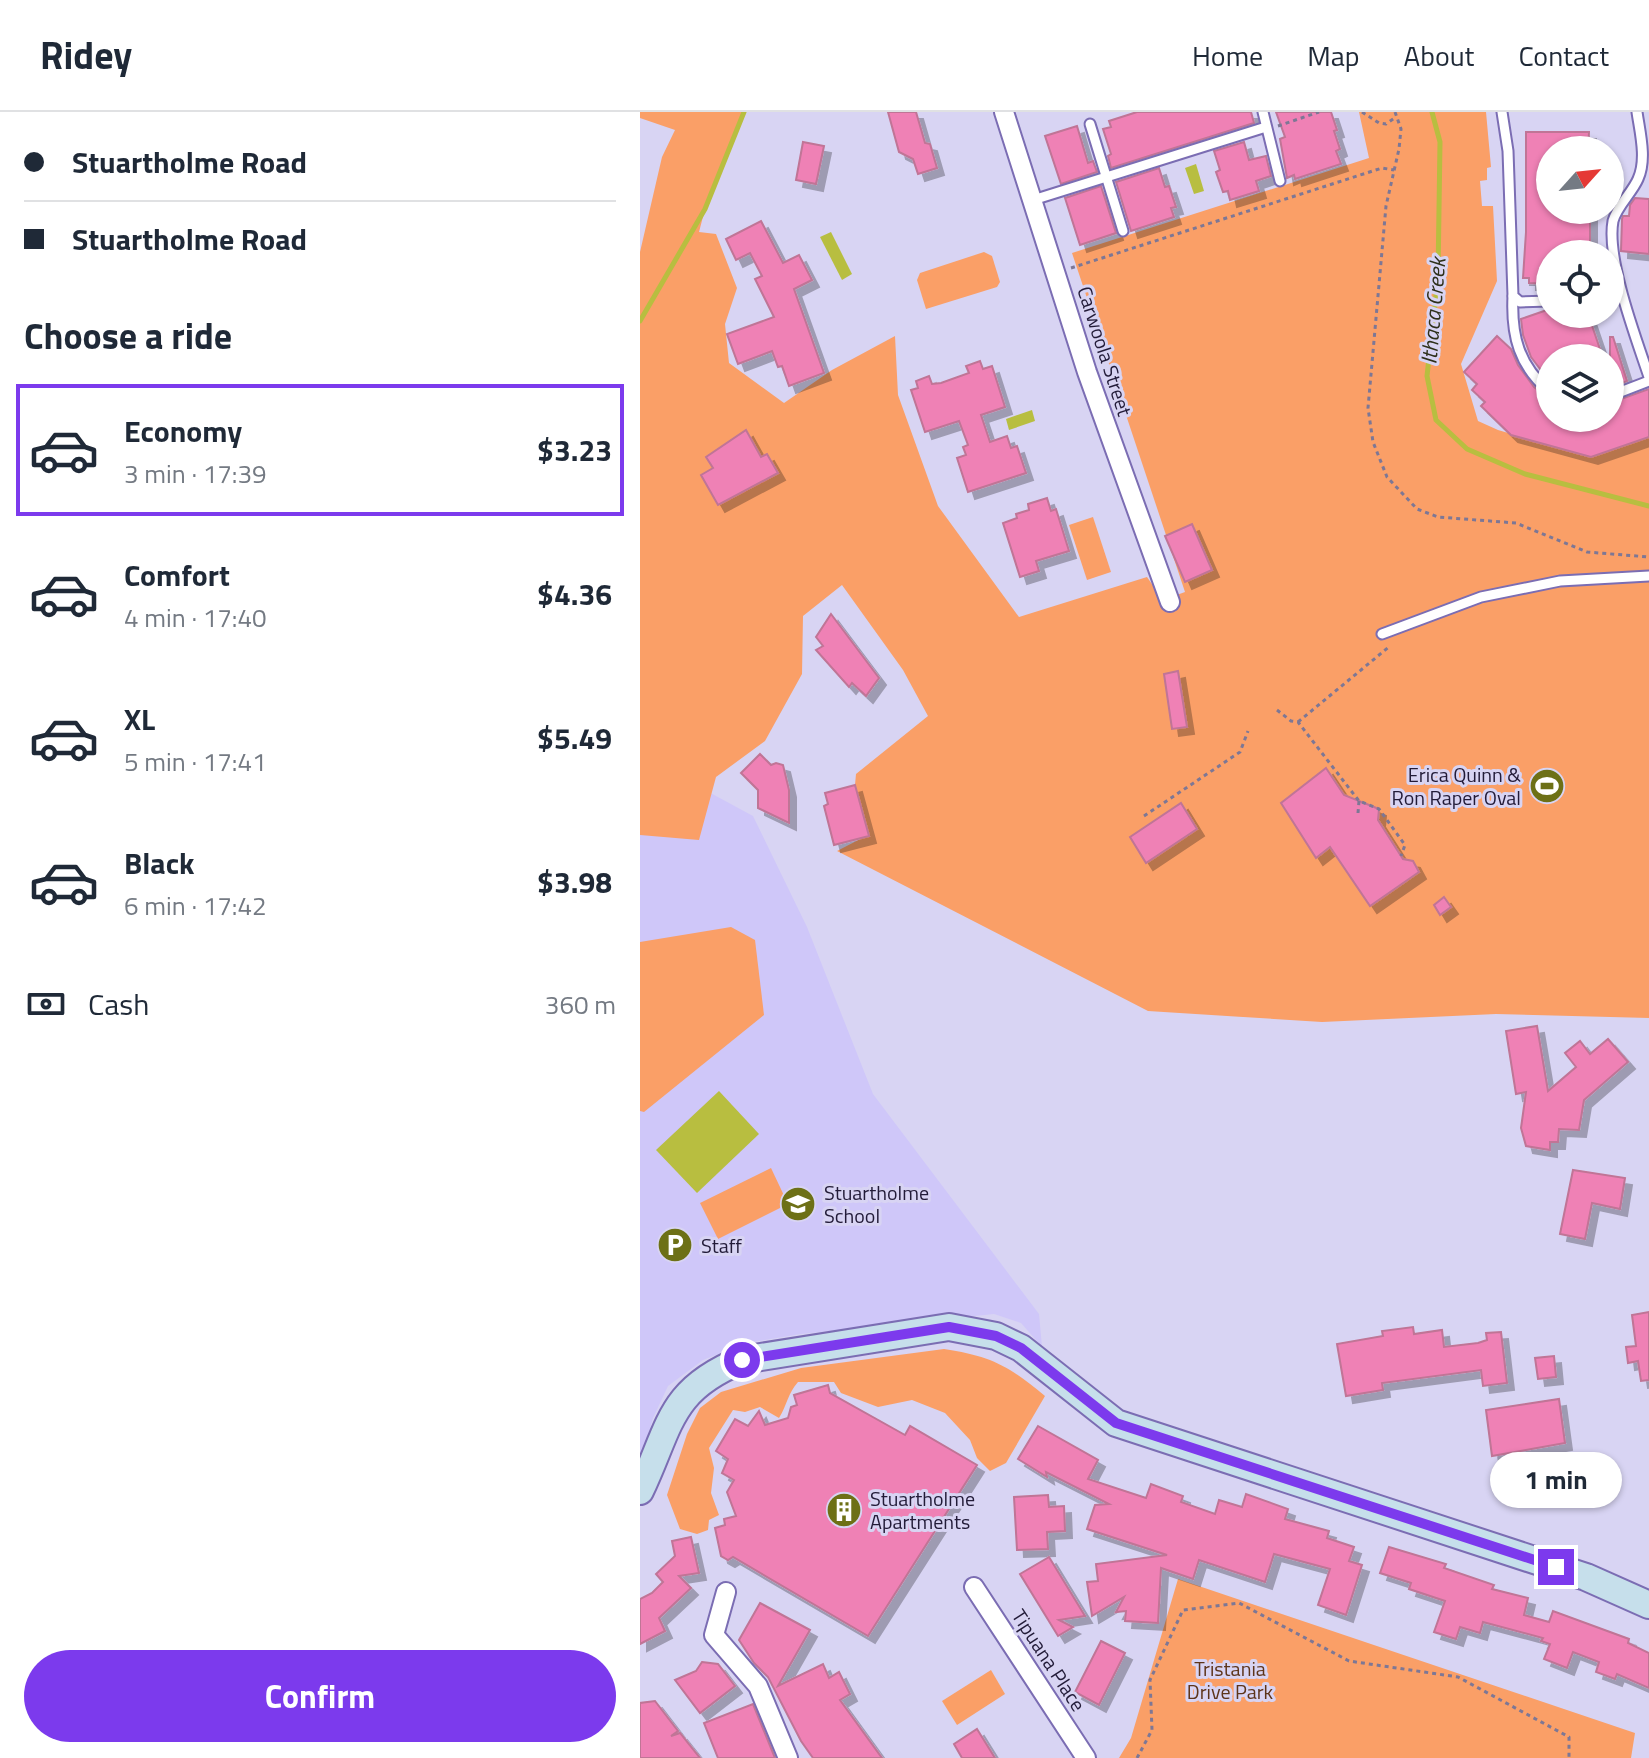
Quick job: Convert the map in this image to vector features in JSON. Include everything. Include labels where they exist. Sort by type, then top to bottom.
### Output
[{"type":"main road","points":[[640,1491],[667,1422],[678,1403],[694,1386],[716,1371],[742,1360],[949,1327],[996,1336],[1021,1348],[1116,1423],[1586,1577],[1649,1605]]},
{"type":"street","name":"Carwoola Street","points":[[1004,112],[1087,372],[1170,602]]},
{"type":"street","name":"Tipuana Place","points":[[974,1587],[1086,1758]]},
{"type":"street","points":[[726,1592],[714,1635],[758,1686],[788,1758]]},
{"type":"lane","points":[[1263,112],[1280,181]]},
{"type":"lane","points":[[1502,112],[1508,151],[1512,318],[1518,348],[1536,380]]},
{"type":"lane","points":[[1624,390],[1649,379],[1622,292],[1611,240],[1614,217],[1639,177],[1643,151],[1637,112]]},
{"type":"lane","points":[[1090,124],[1123,231]]},
{"type":"lane","points":[[1033,200],[1267,129]]},
{"type":"lane","points":[[1513,296],[1520,302],[1536,301]]},
{"type":"lane","points":[[1382,634],[1481,597],[1560,581],[1649,576]]},
{"type":"path","points":[[1267,129],[1319,112]]},
{"type":"path","points":[[1362,112],[1386,124],[1396,114],[1401,129],[1386,206],[1368,408],[1373,442],[1387,477],[1417,509],[1438,517],[1507,522],[1587,552],[1649,557]]},
{"type":"path","points":[[1056,273],[1382,168],[1394,170]]},
{"type":"path","points":[[1298,722],[1390,646]]},
{"type":"path","points":[[1277,710],[1291,721],[1298,722],[1359,801],[1379,809],[1405,845],[1401,856]]},
{"type":"path","points":[[1144,816],[1240,752],[1248,731]]},
{"type":"path","points":[[1358,813],[1359,801]]},
{"type":"path","points":[[1137,1758],[1152,1730],[1150,1680],[1183,1610],[1239,1603],[1349,1661],[1458,1677],[1569,1737],[1569,1758]]},
{"type":"shaded area","points":[[1196,164],[1204,191],[1194,194],[1185,168]]},
{"type":"shaded area","points":[[831,232],[852,274],[842,280],[820,237]]},
{"type":"shaded area","points":[[1032,410],[1035,421],[1009,430],[1006,419]]},
{"type":"shaded area","name":"Stuartholme School","points":[[640,749],[692,783],[753,816],[807,927],[873,1094],[1039,1314],[1042,1347],[1021,1323],[994,1314],[801,1334],[747,1343],[703,1360],[668,1386],[653,1418],[640,1463]]},
{"type":"shaded area","points":[[719,1091],[759,1134],[697,1193],[656,1150]]},
{"type":"green space","points":[[640,112],[744,112],[705,209],[699,232],[716,234],[737,288],[725,324],[729,363],[784,403],[832,370],[895,336],[898,395],[938,506],[1019,617],[1147,577],[1163,600],[1185,592],[1072,253],[1369,158],[1359,112],[1486,112],[1491,167],[1487,168],[1487,180],[1480,181],[1482,206],[1493,206],[1497,281],[1461,364],[1478,421],[1498,430],[1591,457],[1649,437],[1649,1018],[1496,1014],[1322,1022],[1148,1011],[837,851],[868,835],[855,785],[856,774],[928,716],[903,670],[842,585],[803,616],[802,674],[765,741],[716,777],[699,840],[640,835],[640,252],[662,157],[675,130],[640,118]]},
{"type":"green space","points":[[984,252],[992,256],[1000,282],[997,287],[926,309],[917,280],[920,273]]},
{"type":"green space","points":[[1093,517],[1111,572],[1087,580],[1069,525]]},
{"type":"green space","points":[[731,927],[755,940],[764,1015],[644,1112],[640,1111],[640,942]]},
{"type":"green space","points":[[771,1168],[788,1204],[718,1239],[700,1203]]},
{"type":"green space","points":[[944,1349],[999,1364],[1045,1396],[1006,1463],[990,1471],[977,1458],[970,1440],[945,1413],[912,1400],[878,1407],[841,1393],[834,1382],[798,1382],[779,1418],[760,1407],[745,1412],[733,1410],[709,1448],[714,1468],[711,1493],[719,1515],[709,1520],[708,1530],[697,1534],[680,1529],[667,1495],[687,1434],[700,1408],[721,1392],[801,1368]]},
{"type":"green space","name":"Tristania Drive Park","points":[[1178,1579],[1635,1733],[1631,1758],[1119,1758],[1131,1738]]},
{"type":"green space","points":[[991,1670],[1005,1694],[957,1725],[942,1701]]},
{"type":"building","points":[[888,112],[916,112],[925,143],[930,144],[937,168],[918,174],[913,159],[899,152]]},
{"type":"building","points":[[1137,112],[1251,112],[1254,123],[1111,168],[1108,156],[1111,154],[1103,129],[1111,127],[1109,121]]},
{"type":"building","points":[[1276,112],[1331,112],[1337,130],[1334,131],[1340,149],[1336,151],[1341,164],[1295,179],[1294,175],[1287,178],[1280,139],[1285,137]]},
{"type":"building","points":[[1077,126],[1088,163],[1093,161],[1097,172],[1061,184],[1045,136]]},
{"type":"building","points":[[1526,132],[1589,132],[1589,136],[1536,136],[1536,224],[1590,224],[1590,240],[1536,240],[1536,283],[1529,283],[1529,278],[1523,278]]},
{"type":"building","points":[[803,142],[824,146],[816,184],[796,180]]},
{"type":"building","points":[[1244,142],[1249,160],[1266,156],[1271,176],[1256,181],[1259,191],[1230,200],[1228,191],[1223,192],[1216,172],[1220,170],[1214,151]]},
{"type":"building","points":[[1159,168],[1176,207],[1171,208],[1174,217],[1131,231],[1116,182]]},
{"type":"building","points":[[1101,186],[1116,233],[1080,245],[1065,198]]},
{"type":"building","points":[[1635,198],[1649,199],[1649,254],[1624,251],[1622,224],[1624,216],[1629,216],[1630,205]]},
{"type":"building","points":[[761,221],[783,263],[799,255],[812,280],[794,289],[824,373],[789,386],[782,366],[778,367],[772,351],[738,364],[727,334],[774,317],[755,279],[762,276],[750,253],[736,260],[726,239]]},
{"type":"building","points":[[1536,314],[1536,328],[1593,328],[1598,344],[1536,344],[1536,364],[1523,335],[1521,319]]},
{"type":"building","points":[[1497,336],[1511,349],[1518,365],[1536,388],[1536,432],[1624,432],[1624,398],[1649,389],[1649,437],[1591,457],[1511,435],[1481,406],[1485,402],[1472,390],[1477,384],[1464,372]]},
{"type":"building","points":[[980,361],[983,369],[992,366],[1005,407],[981,415],[990,442],[1007,436],[1011,448],[1017,446],[1026,473],[968,492],[957,458],[966,455],[963,447],[968,445],[959,421],[925,432],[911,390],[918,388],[916,381],[929,376],[932,384],[969,373],[966,366]]},
{"type":"building","points":[[746,430],[761,457],[767,454],[778,473],[718,505],[701,475],[713,468],[706,457]]},
{"type":"building","points":[[1047,498],[1051,511],[1056,509],[1069,551],[1036,561],[1039,571],[1020,577],[1003,523],[1029,510],[1028,504]]},
{"type":"building","points":[[1192,524],[1212,570],[1185,582],[1165,536]]},
{"type":"building","points":[[831,614],[879,678],[866,696],[852,683],[849,687],[816,650],[823,646],[816,637]]},
{"type":"building","points":[[1178,671],[1187,727],[1172,729],[1164,674]]},
{"type":"building","points":[[760,754],[771,765],[783,765],[789,790],[789,823],[758,808],[758,790],[741,773]]},
{"type":"building","points":[[1326,768],[1344,795],[1379,809],[1378,820],[1403,859],[1413,861],[1419,872],[1370,906],[1330,847],[1316,858],[1281,803]]},
{"type":"building","points":[[855,785],[869,836],[834,845],[824,806],[828,804],[825,793]]},
{"type":"building","points":[[1181,803],[1197,829],[1146,863],[1130,837]]},
{"type":"building","points":[[1444,897],[1451,907],[1440,915],[1434,905]]},
{"type":"building","points":[[1537,1026],[1548,1091],[1576,1067],[1565,1053],[1580,1041],[1590,1054],[1608,1039],[1628,1062],[1584,1100],[1579,1130],[1559,1129],[1558,1142],[1550,1142],[1550,1150],[1526,1146],[1521,1128],[1526,1092],[1516,1094],[1506,1031]]},
{"type":"building","points":[[1573,1170],[1625,1178],[1620,1209],[1592,1203],[1585,1239],[1560,1234]]},
{"type":"building","points":[[1649,1312],[1649,1380],[1641,1381],[1638,1361],[1628,1363],[1626,1347],[1636,1346],[1632,1315]]},
{"type":"building","points":[[1413,1327],[1414,1334],[1442,1330],[1444,1347],[1478,1343],[1487,1340],[1486,1333],[1501,1332],[1507,1383],[1483,1386],[1481,1370],[1382,1383],[1383,1390],[1346,1396],[1337,1344],[1383,1336],[1382,1331]]},
{"type":"building","points":[[1554,1356],[1556,1377],[1538,1379],[1535,1358]]},
{"type":"building","name":"Stuartholme Apartments","points":[[828,1385],[830,1393],[905,1435],[910,1426],[977,1465],[868,1636],[733,1557],[728,1560],[721,1556],[715,1528],[725,1525],[724,1519],[736,1516],[727,1492],[734,1480],[722,1473],[728,1459],[716,1451],[735,1419],[748,1426],[759,1411],[765,1425],[788,1418],[791,1407],[797,1405],[794,1395]]},
{"type":"building","points":[[1559,1399],[1565,1443],[1492,1456],[1486,1410]]},
{"type":"building","points":[[1038,1426],[1098,1460],[1088,1479],[1146,1498],[1151,1484],[1183,1496],[1181,1502],[1215,1514],[1219,1500],[1242,1507],[1246,1494],[1288,1509],[1285,1519],[1329,1531],[1327,1538],[1354,1547],[1349,1561],[1362,1565],[1346,1615],[1318,1605],[1330,1569],[1274,1554],[1265,1582],[1199,1560],[1193,1579],[1161,1568],[1158,1623],[1125,1621],[1126,1611],[1116,1612],[1124,1597],[1092,1616],[1087,1582],[1098,1581],[1096,1564],[1167,1555],[1087,1529],[1095,1505],[1109,1504],[1046,1472],[1047,1477],[1018,1459]]},
{"type":"building","points":[[1048,1495],[1049,1507],[1064,1506],[1065,1531],[1047,1532],[1048,1549],[1017,1550],[1014,1497]]},
{"type":"building","points":[[691,1537],[699,1573],[679,1576],[691,1588],[659,1618],[665,1631],[640,1644],[640,1599],[663,1582],[656,1574],[675,1556],[672,1541]]},
{"type":"building","points":[[1389,1547],[1446,1564],[1444,1568],[1494,1585],[1492,1589],[1528,1598],[1524,1615],[1549,1622],[1553,1611],[1629,1639],[1628,1643],[1649,1653],[1649,1688],[1617,1674],[1615,1679],[1596,1672],[1599,1662],[1573,1652],[1567,1668],[1544,1659],[1550,1644],[1541,1641],[1543,1638],[1483,1622],[1480,1633],[1460,1627],[1456,1639],[1434,1632],[1445,1601],[1409,1589],[1411,1583],[1380,1573]]},
{"type":"building","points":[[1049,1557],[1085,1616],[1059,1620],[1073,1627],[1058,1636],[1020,1574]]},
{"type":"building","points":[[760,1603],[810,1630],[778,1686],[823,1664],[829,1678],[839,1672],[850,1694],[840,1700],[882,1758],[813,1758],[768,1677],[739,1640]]},
{"type":"building","points":[[1101,1641],[1125,1653],[1099,1705],[1075,1692]]},
{"type":"building","points":[[702,1662],[718,1664],[735,1686],[700,1713],[675,1680],[696,1671]]},
{"type":"building","points":[[655,1701],[678,1731],[671,1736],[680,1733],[700,1758],[640,1758],[640,1703]]},
{"type":"building","points":[[753,1704],[775,1758],[718,1758],[704,1723]]},
{"type":"building","points":[[977,1729],[995,1758],[962,1758],[954,1744]]},
{"type":"waterway","points":[[640,321],[705,209],[744,112]]},
{"type":"waterway","name":"Ithaca Creek","points":[[1432,112],[1440,142],[1438,277],[1427,376],[1436,420],[1467,449],[1525,474],[1649,506]]},
{"type":"place","name":"Erica Quinn & Ron Raper Oval","points":[[1547,786]]},
{"type":"place","name":"Stuartholme School","points":[[798,1204]]},
{"type":"place","name":"Staff","points":[[675,1245]]},
{"type":"place","name":"Stuartholme Apartments","points":[[844,1510]]},
{"type":"route","points":[[742,1360],[949,1327],[973,1330],[996,1336],[1021,1348],[1116,1423],[1556,1567]]}]
